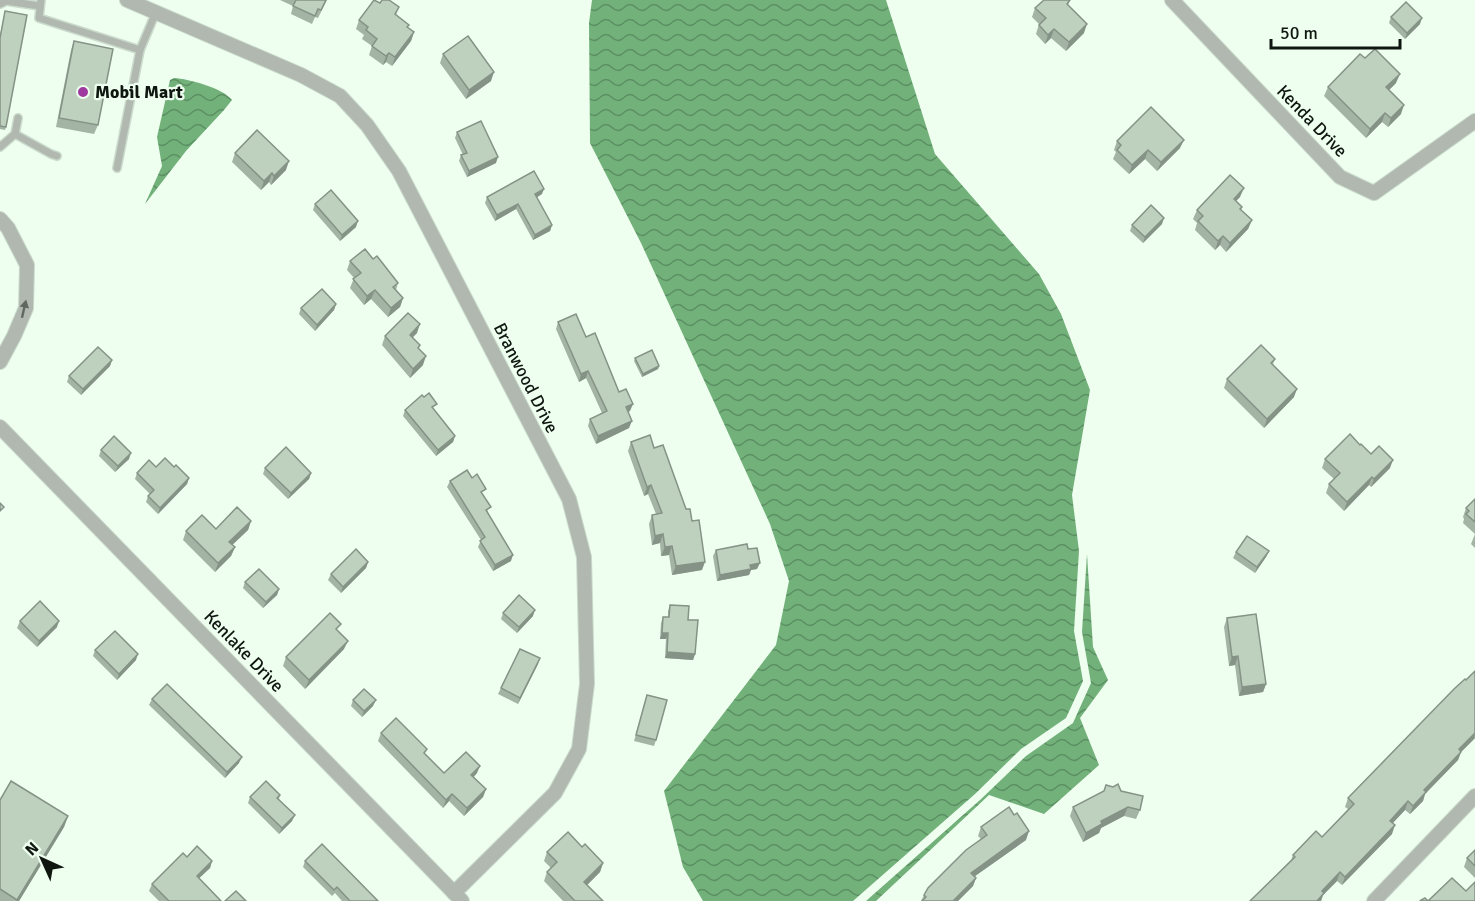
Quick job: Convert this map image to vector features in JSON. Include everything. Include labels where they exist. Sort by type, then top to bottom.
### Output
[{"type":"street","name":"Branwood Drive","points":[[127,0],[311,80],[340,96],[367,125],[399,171],[569,499],[584,557],[588,684],[579,750],[555,793],[458,897]]},
{"type":"street","name":"Kenda Drive","points":[[1172,0],[1340,177],[1374,193],[1475,121]]},
{"type":"street","points":[[0,219],[8,228],[27,265],[26,308],[0,362]]},
{"type":"street","name":"Kenlake Drive","points":[[0,427],[458,897]]},
{"type":"street","points":[[1374,901],[1475,796]]},
{"type":"lane","points":[[0,4],[6,2],[40,3],[39,18],[140,50]]},
{"type":"lane","points":[[117,168],[140,50],[156,12]]},
{"type":"lane","points":[[0,147],[15,134],[18,118]]},
{"type":"lane","points":[[15,134],[57,156]]},
{"type":"water","points":[[592,0],[886,0],[935,154],[1039,274],[1061,314],[1090,390],[1072,495],[1079,551],[1074,631],[1083,681],[1066,718],[1021,749],[975,794],[853,901],[703,901],[683,867],[664,791],[776,645],[789,581],[770,524],[641,243],[590,143],[589,23]]},
{"type":"water","points":[[174,78],[214,88],[232,100],[186,151],[145,204],[162,166],[157,137],[170,80]]},
{"type":"water","points":[[1087,554],[1093,647],[1108,680],[1080,718],[1099,765],[1044,814],[989,795],[876,901],[866,901],[1026,756],[1073,723],[1091,683],[1082,632]]},
{"type":"building","points":[[296,0],[326,0],[315,16],[293,6]]},
{"type":"building","points":[[374,0],[380,3],[382,0],[389,0],[399,7],[395,14],[414,32],[395,57],[389,53],[386,56],[372,46],[377,39],[359,20]]},
{"type":"building","points":[[1044,0],[1070,0],[1067,4],[1087,24],[1069,42],[1054,29],[1048,35],[1039,25],[1046,18],[1035,8]]},
{"type":"building","points":[[1406,2],[1422,18],[1407,33],[1391,17]]},
{"type":"building","points":[[5,11],[27,15],[6,127],[0,126],[0,38]]},
{"type":"building","points":[[468,36],[494,72],[469,90],[443,54]]},
{"type":"building","name":"Mobil Mart","points":[[74,41],[113,49],[98,125],[59,118]]},
{"type":"building","points":[[1375,49],[1400,74],[1386,87],[1404,105],[1391,118],[1385,113],[1370,129],[1328,87],[1360,54],[1365,58]]},
{"type":"building","points":[[1151,107],[1184,140],[1161,162],[1148,150],[1132,165],[1117,150],[1121,145],[1117,141]]},
{"type":"building","points":[[481,121],[498,157],[469,171],[461,155],[467,153],[457,132]]},
{"type":"building","points":[[257,130],[289,161],[274,176],[272,173],[264,181],[235,153]]},
{"type":"building","points":[[534,171],[544,189],[535,194],[552,225],[535,235],[518,204],[497,215],[487,197]]},
{"type":"building","points":[[1230,175],[1244,188],[1234,199],[1242,207],[1240,209],[1252,220],[1230,243],[1223,236],[1218,241],[1198,221],[1203,216],[1197,210]]},
{"type":"building","points":[[331,190],[358,221],[342,235],[315,204]]},
{"type":"building","points":[[1151,205],[1164,218],[1145,237],[1132,225]]},
{"type":"building","points":[[365,249],[373,259],[377,256],[398,283],[393,287],[403,298],[391,308],[375,290],[367,296],[353,279],[361,273],[350,261]]},
{"type":"building","points":[[322,289],[336,304],[317,325],[301,308]]},
{"type":"building","points":[[408,313],[420,324],[410,335],[420,345],[418,348],[426,356],[413,369],[385,336]]},
{"type":"building","points":[[576,314],[586,337],[595,333],[619,392],[626,389],[633,404],[626,407],[632,421],[598,436],[590,419],[607,411],[588,371],[581,374],[558,322]]},
{"type":"building","points":[[1261,345],[1275,359],[1271,363],[1297,389],[1267,419],[1227,379]]},
{"type":"building","points":[[98,347],[112,360],[83,389],[69,376]]},
{"type":"building","points":[[652,350],[659,366],[643,374],[635,358]]},
{"type":"building","points":[[429,393],[437,404],[432,407],[455,436],[438,450],[405,410],[422,395],[424,397]]},
{"type":"building","points":[[1350,434],[1371,454],[1379,446],[1393,460],[1347,502],[1329,484],[1340,473],[1325,459]]},
{"type":"building","points":[[650,435],[654,448],[663,445],[686,509],[690,509],[692,521],[699,520],[705,562],[676,566],[672,546],[665,547],[663,534],[655,536],[652,515],[662,513],[651,485],[647,487],[631,442]]},
{"type":"building","points":[[114,436],[131,453],[118,466],[101,450]]},
{"type":"building","points":[[286,447],[311,473],[291,493],[265,468]]},
{"type":"building","points":[[165,458],[189,478],[160,508],[148,496],[154,490],[137,473],[149,460],[156,467]]},
{"type":"building","points":[[467,470],[472,478],[477,474],[486,489],[481,492],[491,507],[486,510],[513,555],[495,565],[480,541],[485,537],[450,481]]},
{"type":"building","points":[[1475,499],[1475,522],[1466,514],[1469,511],[1466,508]]},
{"type":"building","points":[[237,507],[251,521],[229,542],[235,547],[218,563],[186,531],[202,515],[216,529]]},
{"type":"building","points":[[1247,536],[1269,551],[1257,567],[1236,552]]},
{"type":"building","points":[[747,544],[748,549],[757,548],[760,563],[750,565],[751,569],[720,575],[716,550]]},
{"type":"building","points":[[356,549],[368,562],[343,587],[331,574]]},
{"type":"building","points":[[259,569],[279,589],[266,602],[245,582]]},
{"type":"building","points":[[519,595],[535,610],[519,627],[503,613]]},
{"type":"building","points":[[40,601],[59,621],[39,641],[20,621]]},
{"type":"building","points":[[670,605],[689,606],[688,620],[698,620],[695,654],[667,652],[668,633],[662,633],[663,617],[669,617]]},
{"type":"building","points":[[330,613],[341,624],[336,629],[348,641],[309,680],[286,657]]},
{"type":"building","points":[[1256,614],[1266,684],[1242,687],[1238,656],[1232,657],[1227,618]]},
{"type":"building","points":[[115,631],[138,654],[119,674],[95,650]]},
{"type":"building","points":[[520,649],[540,658],[520,698],[501,688]]},
{"type":"building","points":[[1475,671],[1475,733],[1459,749],[1461,752],[1424,790],[1426,792],[1413,806],[1408,801],[1390,821],[1395,825],[1345,877],[1340,872],[1322,891],[1324,893],[1317,901],[1250,901],[1295,857],[1293,855],[1316,831],[1322,837],[1354,804],[1348,798],[1454,689]]},
{"type":"building","points":[[167,684],[242,757],[227,772],[152,699]]},
{"type":"building","points":[[364,689],[376,700],[364,711],[353,700]]},
{"type":"building","points":[[647,695],[667,700],[656,740],[636,735]]},
{"type":"building","points":[[396,718],[427,749],[424,753],[444,773],[466,752],[480,766],[471,775],[486,789],[467,808],[452,794],[446,800],[381,733]]},
{"type":"building","points":[[11,781],[68,816],[17,900],[0,889],[0,800]]},
{"type":"building","points":[[266,781],[280,795],[277,798],[295,815],[282,828],[250,797]]},
{"type":"building","points":[[1118,784],[1121,791],[1143,796],[1140,810],[1128,807],[1101,821],[1102,824],[1086,833],[1073,807],[1104,791],[1106,785],[1113,787]]},
{"type":"building","points":[[1009,807],[1014,815],[1017,813],[1029,831],[971,873],[976,878],[953,901],[922,901],[926,897],[924,895],[928,888],[966,850],[987,835],[981,827]]},
{"type":"building","points":[[568,832],[582,847],[585,844],[603,863],[584,882],[603,901],[575,901],[547,872],[557,862],[547,852]]},
{"type":"building","points":[[322,844],[378,901],[350,901],[337,887],[334,890],[305,861]]},
{"type":"building","points":[[197,846],[212,861],[197,876],[221,901],[169,901],[152,884],[183,853],[187,857]]},
{"type":"building","points":[[1475,850],[1475,866],[1467,858]]},
{"type":"building","points":[[1452,878],[1466,891],[1475,882],[1475,901],[1428,901]]},
{"type":"building","points":[[236,891],[246,901],[225,901]]},
{"type":"place","name":"Mobil Mart","points":[[83,92]]}]
